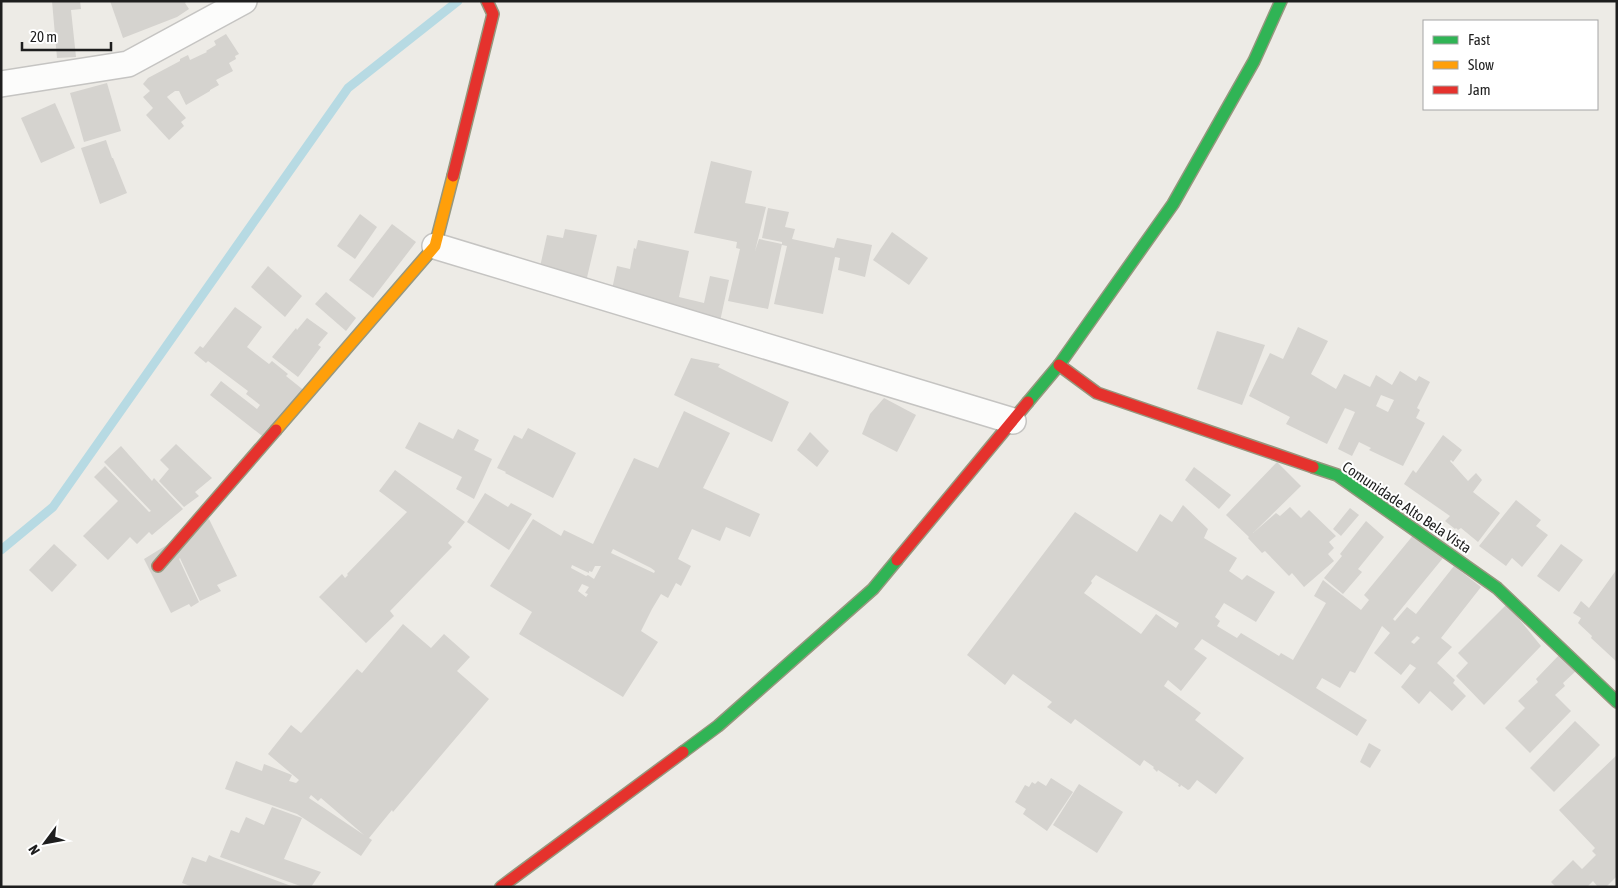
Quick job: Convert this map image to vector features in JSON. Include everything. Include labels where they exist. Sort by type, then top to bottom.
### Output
[{"type":"street","points":[[1,84],[128,64],[244,1]]},
{"type":"street","points":[[158,566],[435,246],[493,14],[487,1]]},
{"type":"street","points":[[501,887],[718,726],[873,589],[1060,365],[1173,204],[1254,61],[1281,1]]},
{"type":"street","points":[[435,246],[1013,421]]},
{"type":"street","name":"Comunidade Alto Bela Vista","points":[[1060,365],[1097,393],[1337,475],[1497,588],[1617,702]]},
{"type":"building","points":[[52,1],[80,1],[81,9],[71,10],[76,57],[57,58]]},
{"type":"building","points":[[110,1],[187,1],[185,3],[189,9],[177,17],[123,38]]},
{"type":"building","points":[[226,34],[239,54],[235,56],[236,59],[229,63],[233,71],[216,80],[219,85],[186,105],[179,91],[175,91],[167,97],[186,118],[181,122],[184,126],[169,140],[146,115],[153,108],[143,97],[150,91],[143,84],[148,78],[188,55],[190,60],[207,52],[216,45],[214,41]]},
{"type":"building","points":[[107,83],[121,131],[84,142],[70,93]]},
{"type":"building","points":[[55,103],[75,148],[41,163],[21,118]]},
{"type":"building","points":[[106,140],[127,193],[100,204],[81,148]]},
{"type":"building","points":[[711,161],[752,171],[745,203],[766,207],[755,251],[759,239],[782,244],[768,309],[728,301],[740,249],[736,248],[737,242],[694,233]]},
{"type":"building","points":[[768,208],[789,212],[785,227],[795,229],[792,239],[834,248],[837,238],[872,245],[865,277],[838,270],[840,258],[835,257],[823,314],[774,304],[787,246],[782,245],[782,242],[762,238]]},
{"type":"building","points":[[360,214],[377,227],[355,259],[337,246]]},
{"type":"building","points":[[392,224],[416,242],[373,298],[349,280]]},
{"type":"building","points":[[565,229],[597,235],[585,286],[538,276],[547,235],[563,238]]},
{"type":"building","points":[[892,232],[928,258],[909,285],[873,260]]},
{"type":"building","points":[[638,240],[689,251],[679,297],[704,303],[710,276],[729,280],[719,326],[611,294],[617,266],[630,269],[634,248],[636,249]]},
{"type":"building","points":[[268,266],[302,296],[285,317],[251,287]]},
{"type":"building","points":[[326,292],[356,318],[346,331],[315,304]]},
{"type":"building","points":[[235,307],[262,327],[247,347],[269,364],[272,361],[288,374],[286,376],[306,392],[266,439],[210,395],[221,381],[257,409],[260,405],[246,394],[248,391],[208,361],[206,363],[194,353],[200,346],[203,348]]},
{"type":"building","points":[[307,318],[328,333],[318,345],[321,347],[298,377],[272,357],[296,328],[297,330]]},
{"type":"building","points":[[1298,327],[1328,341],[1311,374],[1336,389],[1344,374],[1370,387],[1376,375],[1392,385],[1400,371],[1416,381],[1419,376],[1430,382],[1417,408],[1420,410],[1416,418],[1425,423],[1403,466],[1369,450],[1371,448],[1359,442],[1352,456],[1338,449],[1355,412],[1345,408],[1327,444],[1286,424],[1290,417],[1249,396],[1270,353],[1283,359]],"holes":[[[1381,395],[1394,400],[1388,412],[1376,406]]]},
{"type":"building","points":[[1217,331],[1265,345],[1242,405],[1197,389]]},
{"type":"building","points":[[691,358],[720,364],[718,367],[789,402],[772,442],[674,395]]},
{"type":"building","points":[[884,398],[916,415],[897,452],[862,434],[870,414]]},
{"type":"building","points":[[684,411],[730,433],[703,488],[760,514],[750,537],[726,527],[720,541],[692,529],[678,559],[691,566],[681,586],[676,583],[668,598],[661,594],[652,609],[641,631],[658,642],[623,697],[519,634],[532,612],[490,586],[533,519],[561,536],[564,530],[593,544],[634,458],[658,468]],"holes":[[[613,549],[651,568],[655,571],[654,573],[611,553]],[[572,565],[589,573],[589,571],[592,572],[595,566],[601,566],[594,579],[571,568]],[[582,584],[589,587],[585,593],[588,594],[586,597],[578,591]]]},
{"type":"building","points":[[419,422],[453,439],[458,429],[479,440],[474,450],[492,459],[474,499],[456,489],[462,477],[405,448]]},
{"type":"building","points":[[528,428],[576,453],[553,498],[497,468],[514,435],[522,439]]},
{"type":"building","points":[[810,432],[829,451],[817,467],[797,450]]},
{"type":"building","points":[[1443,435],[1462,450],[1453,462],[1450,461],[1468,481],[1476,473],[1482,480],[1473,492],[1500,513],[1478,542],[1461,528],[1455,529],[1445,521],[1450,516],[1404,484],[1413,470],[1416,473]]},
{"type":"building","points":[[176,444],[212,478],[195,492],[199,496],[184,507],[159,481],[169,469],[160,460]]},
{"type":"building","points":[[121,446],[152,481],[154,478],[183,509],[152,535],[149,532],[137,544],[130,537],[108,560],[83,536],[118,501],[94,477],[105,466],[149,512],[151,511],[104,462]]},
{"type":"building","points":[[1277,462],[1301,486],[1253,533],[1276,513],[1280,516],[1290,507],[1301,518],[1309,510],[1336,536],[1329,542],[1334,548],[1328,554],[1334,561],[1304,587],[1292,573],[1289,576],[1265,551],[1262,553],[1249,537],[1226,515]]},
{"type":"building","points":[[1194,467],[1231,495],[1219,509],[1185,480]]},
{"type":"building","points":[[395,470],[465,522],[448,543],[452,547],[390,611],[394,616],[366,643],[319,597],[342,574],[345,578],[407,512],[379,491]]},
{"type":"building","points":[[485,493],[508,507],[511,503],[532,514],[509,550],[467,522]]},
{"type":"building","points":[[1516,500],[1541,520],[1536,526],[1548,535],[1522,567],[1512,558],[1506,566],[1479,546]]},
{"type":"building","points":[[1183,505],[1208,529],[1204,538],[1237,558],[1229,571],[1242,580],[1247,575],[1275,592],[1256,622],[1224,603],[1215,617],[1220,621],[1217,626],[1237,638],[1241,633],[1279,656],[1281,653],[1293,660],[1326,603],[1314,596],[1323,580],[1361,610],[1369,600],[1364,595],[1415,533],[1443,558],[1393,619],[1395,621],[1407,607],[1416,614],[1454,566],[1481,587],[1441,638],[1452,647],[1437,663],[1455,680],[1453,683],[1466,696],[1452,711],[1430,691],[1419,704],[1401,687],[1416,668],[1410,664],[1401,675],[1374,653],[1390,633],[1382,626],[1355,673],[1350,671],[1340,688],[1322,678],[1316,688],[1367,720],[1357,736],[1202,639],[1194,649],[1207,658],[1181,691],[1168,680],[1164,686],[1201,713],[1195,720],[1244,758],[1216,794],[1197,780],[1188,790],[1181,785],[1180,787],[1178,786],[1179,784],[1158,770],[1157,772],[1154,767],[1144,760],[1140,766],[1075,719],[1071,724],[1047,707],[1052,702],[1013,674],[1005,685],[967,655],[1075,512],[1137,552],[1160,514],[1172,522]],"holes":[[[1096,575],[1179,623],[1176,628],[1156,614],[1141,634],[1084,593]],[[1417,636],[1420,638],[1414,644],[1411,642]]]},
{"type":"building","points":[[1350,508],[1359,515],[1341,536],[1333,529]]},
{"type":"building","points":[[209,519],[237,576],[217,585],[221,591],[200,601],[180,558],[199,602],[191,607],[189,604],[171,613],[144,559]]},
{"type":"building","points":[[1366,521],[1384,537],[1358,569],[1362,572],[1343,594],[1324,578]]},
{"type":"building","points":[[54,544],[77,565],[52,592],[29,570]]},
{"type":"building","points":[[1561,544],[1583,560],[1559,592],[1537,576]]},
{"type":"building","points":[[1617,569],[1617,662],[1591,638],[1592,636],[1578,623],[1581,618],[1573,613],[1581,601],[1589,608]]},
{"type":"building","points":[[1507,604],[1541,646],[1484,705],[1456,676],[1468,663],[1458,653]]},
{"type":"building","points":[[403,624],[431,648],[444,634],[470,657],[457,671],[489,699],[369,838],[372,840],[361,856],[297,814],[225,789],[236,761],[262,771],[264,764],[292,775],[289,781],[296,783],[299,780],[268,754],[291,725],[301,733],[357,669],[362,673]],"holes":[[[311,795],[318,801],[321,798],[364,835],[309,798]]]},
{"type":"building","points":[[1561,653],[1577,670],[1563,683],[1565,686],[1555,695],[1571,711],[1530,753],[1505,728],[1525,708],[1518,701],[1538,682],[1536,679]]},
{"type":"building","points":[[1575,721],[1600,745],[1554,792],[1530,768]]},
{"type":"building","points":[[1369,743],[1381,750],[1370,768],[1360,762]]},
{"type":"building","points":[[1617,755],[1617,876],[1606,887],[1598,887],[1593,881],[1587,887],[1556,887],[1551,882],[1573,860],[1582,869],[1596,855],[1592,851],[1595,848],[1559,810]]},
{"type":"building","points":[[1051,778],[1073,792],[1047,831],[1023,814],[1026,809],[1015,802],[1025,785],[1029,787],[1032,782],[1035,784],[1038,781],[1046,786]]},
{"type":"building","points":[[1079,784],[1123,812],[1097,853],[1053,825]]},
{"type":"building","points":[[272,807],[302,818],[284,859],[321,872],[311,887],[303,887],[220,857],[231,830],[239,833],[246,817],[264,825]]},
{"type":"building","points":[[209,855],[294,887],[193,887],[182,883],[192,857],[206,862]]},
{"type":"waterway","points":[[1,550],[53,507],[348,88],[458,1]]},
{"type":"traffic: fast","points":[[1028,402],[1059,365],[1173,204],[1254,61],[1281,1]]},
{"type":"traffic: fast","points":[[1313,467],[1337,475],[1497,588],[1617,702]]},
{"type":"traffic: fast","points":[[683,752],[718,726],[873,589],[897,560]]},
{"type":"traffic: slow","points":[[276,430],[435,246],[453,176]]},
{"type":"traffic: jam","points":[[453,176],[493,14],[487,1]]},
{"type":"traffic: jam","points":[[1059,365],[1097,393],[1313,467]]},
{"type":"traffic: jam","points":[[897,560],[1028,402]]},
{"type":"traffic: jam","points":[[158,566],[276,430]]},
{"type":"traffic: jam","points":[[501,887],[683,752]]}]
